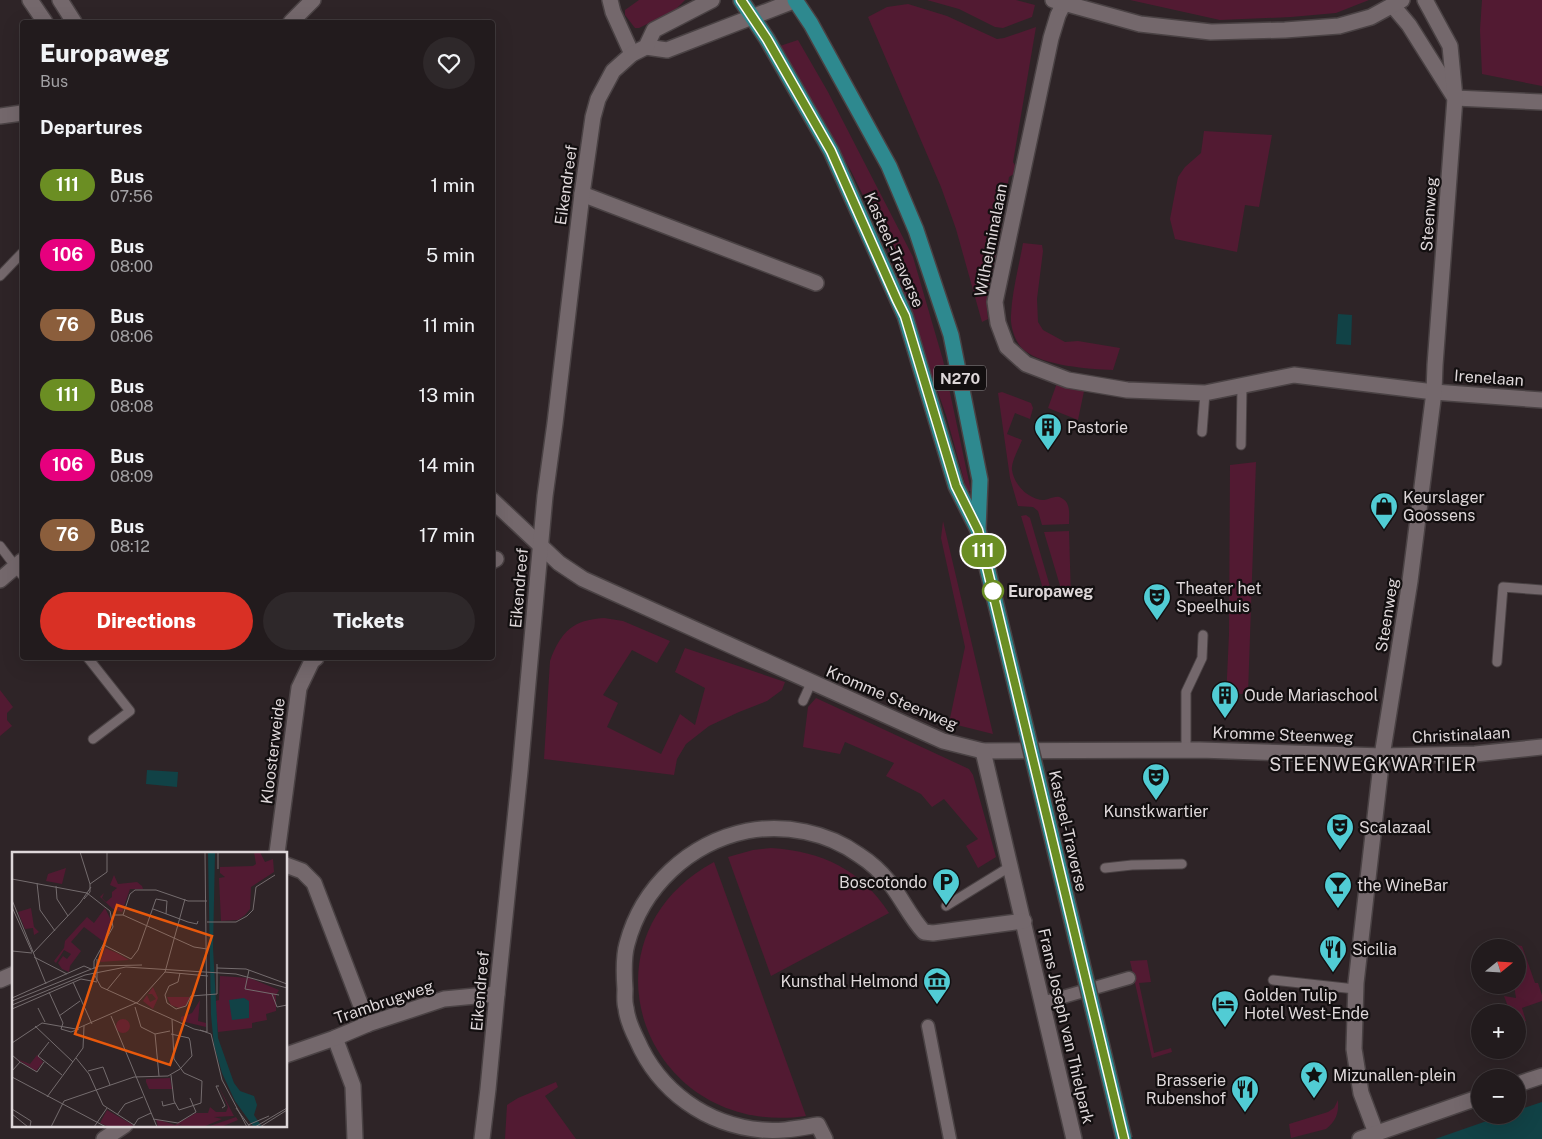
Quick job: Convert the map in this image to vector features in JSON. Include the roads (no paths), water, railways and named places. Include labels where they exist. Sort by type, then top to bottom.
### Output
[{"type":"main road","name":"Kasteel-Traverse","points":[[741,0],[767,39],[831,151],[905,316],[956,486],[978,530],[1124,1139]]},
{"type":"main road","name":"Kasteel-Traverse","points":[[795,0],[812,24],[889,166],[916,230],[951,335],[980,480],[978,530]]},
{"type":"street","points":[[30,0],[44,20]]},
{"type":"street","points":[[60,0],[72,20]]},
{"type":"street","points":[[293,20],[313,0]]},
{"type":"street","points":[[610,0],[613,12],[632,54]]},
{"type":"street","name":"Eikendreef","points":[[482,1139],[521,763],[545,496],[556,423],[582,194],[593,117],[598,99],[613,71],[632,54],[646,47],[654,30],[712,0]]},
{"type":"street","points":[[646,47],[667,50],[795,0]]},
{"type":"street","name":"Steenweg","points":[[1376,1133],[1360,1093],[1354,1049],[1355,989],[1382,756],[1410,581],[1434,392],[1455,98],[1450,46],[1425,0]]},
{"type":"street","points":[[1058,2],[1140,24],[1210,32],[1339,26],[1371,17],[1397,3],[1409,26],[1455,98],[1542,102]]},
{"type":"street","name":"Wilhelminalaan","points":[[1058,2],[1058,16],[1051,38],[995,302],[998,323],[1006,347],[1026,364],[1068,380],[1127,390],[1204,393],[1242,387],[1294,375],[1434,392]]},
{"type":"street","points":[[0,116],[20,113]]},
{"type":"street","points":[[582,194],[816,283]]},
{"type":"street","name":"Irenelaan","points":[[1434,392],[1542,400]]},
{"type":"street","name":"Kromme Steenweg","points":[[495,503],[565,568],[583,579],[943,741],[983,750],[1186,750],[1382,756]]},
{"type":"street","points":[[0,580],[20,568]]},
{"type":"street","name":"Kloosterweide","points":[[277,852],[299,688],[313,660]]},
{"type":"street","name":"Christinalaan","points":[[1382,756],[1475,754],[1542,747]]},
{"type":"street","name":"Frans Joseph van Thielpark","points":[[983,750],[1074,1139]]},
{"type":"street","name":"Frans Joseph van Thielpark","points":[[825,1139],[818,1124],[792,1130],[762,1130],[722,1122],[688,1104],[677,1095],[657,1076],[643,1054],[626,1008],[625,962],[627,945],[634,924],[642,907],[663,878],[689,855],[712,842],[753,830],[792,830],[806,832],[833,841],[868,862],[890,883],[924,932],[933,933],[1024,921]]},
{"type":"street","points":[[288,866],[302,870],[314,883],[368,1024]]},
{"type":"street","points":[[0,980],[12,975]]},
{"type":"street","points":[[1042,1003],[1129,978]]},
{"type":"street","name":"Trambrugweg","points":[[288,1054],[368,1024],[444,1000],[497,994]]},
{"type":"street","points":[[928,1026],[950,1139]]},
{"type":"street","points":[[335,1038],[353,1086],[355,1139]]},
{"type":"street","points":[[1526,1081],[1542,1076]]},
{"type":"street","points":[[1360,1139],[1471,1100]]},
{"type":"street","points":[[104,1139],[124,1126]]},
{"type":"lane","points":[[0,276],[20,256]]},
{"type":"lane","points":[[1241,445],[1242,387]]},
{"type":"lane","points":[[1202,432],[1204,393]]},
{"type":"lane","points":[[0,546],[20,568]]},
{"type":"lane","points":[[1496,662],[1503,587],[1542,590]]},
{"type":"lane","points":[[1186,750],[1186,692],[1202,658],[1203,635]]},
{"type":"lane","points":[[90,660],[130,711],[93,740]]},
{"type":"lane","points":[[803,700],[812,683]]},
{"type":"lane","points":[[1105,868],[1132,865],[1182,864]]},
{"type":"lane","points":[[946,906],[1011,866]]},
{"type":"lane","points":[[1273,980],[1355,989]]},
{"type":"water","points":[[1338,314],[1352,315],[1351,345],[1336,344]]},
{"type":"water","points":[[147,770],[178,772],[177,787],[146,784]]},
{"type":"water","points":[[1542,1102],[1542,1139],[1435,1139],[1478,1124],[1526,1124],[1526,1107]]},
{"type":"place","name":"Pastorie","points":[[1048,451]]},
{"type":"place","name":"Keurslager Goossens","points":[[1384,530]]},
{"type":"place","name":"Europaweg","points":[[993,591]]},
{"type":"place","name":"Theater het Speelhuis","points":[[1157,621]]},
{"type":"place","name":"Oude Mariaschool","points":[[1225,719]]},
{"type":"place","name":"Kunstkwartier","points":[[1156,801]]},
{"type":"place","name":"Scalazaal","points":[[1340,851]]},
{"type":"place","name":"Boscotondo","points":[[946,906]]},
{"type":"place","name":"the WineBar","points":[[1338,909]]},
{"type":"place","name":"Sicilia","points":[[1333,973]]},
{"type":"place","name":"Kunsthal Helmond","points":[[937,1005]]},
{"type":"place","name":"Golden Tulip Hotel West-Ende","points":[[1225,1028]]},
{"type":"place","name":"Mizunallen-plein","points":[[1314,1099]]},
{"type":"place","name":"Brasserie Rubenshof","points":[[1245,1113]]},
{"type":"district","name":"STEENWEGKWARTIER","points":[[1373,764]]}]
